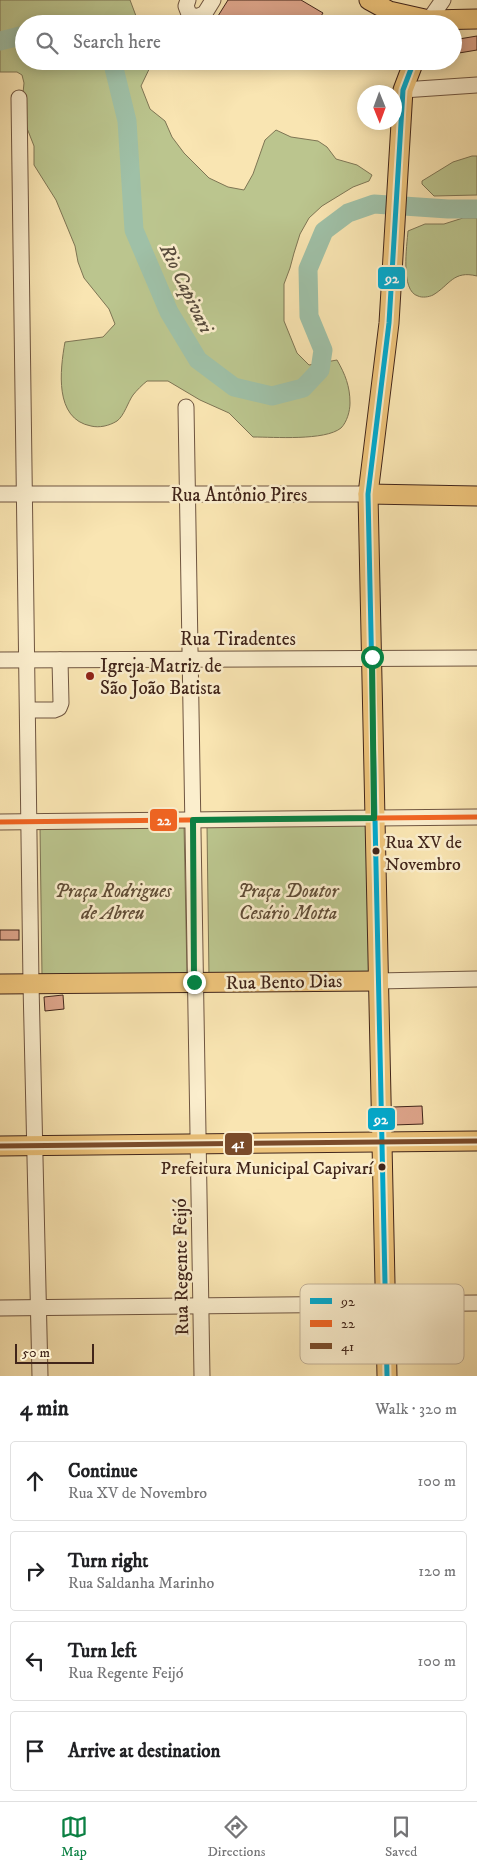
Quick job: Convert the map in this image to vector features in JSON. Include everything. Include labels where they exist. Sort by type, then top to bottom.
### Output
[{"type":"main road","points":[[369,0],[389,11],[403,15]]},
{"type":"main road","points":[[462,20],[477,19]]},
{"type":"main road","points":[[385,1284],[368,494],[389,323],[403,90],[411,70]]},
{"type":"main road","name":"Rua Antônio Pires","points":[[368,494],[477,496]]},
{"type":"main road","name":"Rua Bento Dias","points":[[0,984],[377,981]]},
{"type":"main road","points":[[0,1146],[477,1142]]},
{"type":"street","points":[[188,0],[186,6],[189,14],[192,15]]},
{"type":"street","points":[[201,15],[205,13],[213,0]]},
{"type":"street","points":[[433,15],[443,0]]},
{"type":"street","points":[[403,90],[477,85]]},
{"type":"street","points":[[19,98],[26,494],[31,984],[40,1376]]},
{"type":"street","name":"Rua Regente Feijó","points":[[186,406],[194,982],[202,1376]]},
{"type":"street","name":"Rua Antônio Pires","points":[[0,494],[368,494]]},
{"type":"street","name":"Rua Tiradentes","points":[[0,660],[477,658]]},
{"type":"street","points":[[28,710],[54,710],[59,708],[61,703],[60,660]]},
{"type":"street","points":[[0,822],[477,817]]},
{"type":"street","name":"Rua Bento Dias","points":[[377,981],[477,979]]},
{"type":"street","points":[[464,1303],[477,1303]]},
{"type":"street","points":[[0,1308],[300,1305]]},
{"type":"green space","points":[[0,0],[130,0],[136,15],[15,15],[15,70],[149,70],[141,86],[150,109],[165,121],[172,137],[184,153],[209,178],[228,187],[244,190],[253,174],[265,140],[276,130],[291,137],[318,141],[327,147],[336,159],[357,165],[372,175],[369,181],[353,187],[322,206],[309,218],[300,234],[284,284],[284,321],[297,353],[309,365],[337,360],[345,375],[350,406],[349,413],[341,428],[312,437],[253,437],[229,413],[200,400],[168,381],[147,381],[133,395],[124,412],[114,423],[97,427],[91,426],[79,422],[71,414],[65,404],[62,392],[61,379],[65,342],[103,337],[115,324],[109,309],[84,278],[75,246],[56,200],[34,165],[34,146],[21,113],[24,83],[22,75],[17,72],[0,72]]},
{"type":"green space","points":[[477,156],[477,195],[434,196],[422,184],[422,181],[453,162]]},
{"type":"green space","points":[[463,218],[477,218],[477,276],[462,275],[452,280],[433,295],[426,297],[418,296],[412,292],[407,277],[408,231],[425,224],[444,224]]},
{"type":"green space","name":"Praça Doutor Cesário Motta","points":[[367,823],[370,976],[209,978],[207,826]]},
{"type":"green space","name":"Praça Rodrigues de Abreu","points":[[184,825],[187,974],[42,976],[40,827]]},
{"type":"building","points":[[228,0],[301,0],[323,13],[322,15],[219,15]]},
{"type":"building","points":[[477,36],[477,50],[462,52],[462,38]]},
{"type":"building","points":[[0,930],[19,930],[19,940],[0,940]]},
{"type":"building","points":[[63,995],[64,1009],[45,1011],[44,997]]},
{"type":"building","points":[[422,1106],[423,1124],[393,1125],[393,1107]]},
{"type":"waterway","name":"Rio Capivari","points":[[0,41],[15,37]]},
{"type":"waterway","name":"Rio Capivari","points":[[114,70],[127,121],[134,230],[169,312],[198,360],[234,387],[272,396],[303,388],[320,370],[323,350],[309,316],[308,269],[324,231],[348,213],[374,204],[477,209]]},
{"type":"transit line","name":"92","points":[[385,1284],[368,494],[389,323],[403,90],[411,70]]},
{"type":"transit line","name":"22","points":[[0,822],[477,817]]},
{"type":"transit line","name":"41","points":[[0,1146],[477,1141]]},
{"type":"transit line","name":"92","points":[[387,1364],[387,1376]]},
{"type":"place","name":"Igreja Matriz de São João Batista","points":[[90,676]]},
{"type":"place","name":"Rua XV de Novembro","points":[[376,851]]},
{"type":"place","name":"Prefeitura Municipal Capivarí","points":[[382,1167]]},
{"type":"route","points":[[194,982],[193,820],[374,818],[372,657]]}]
